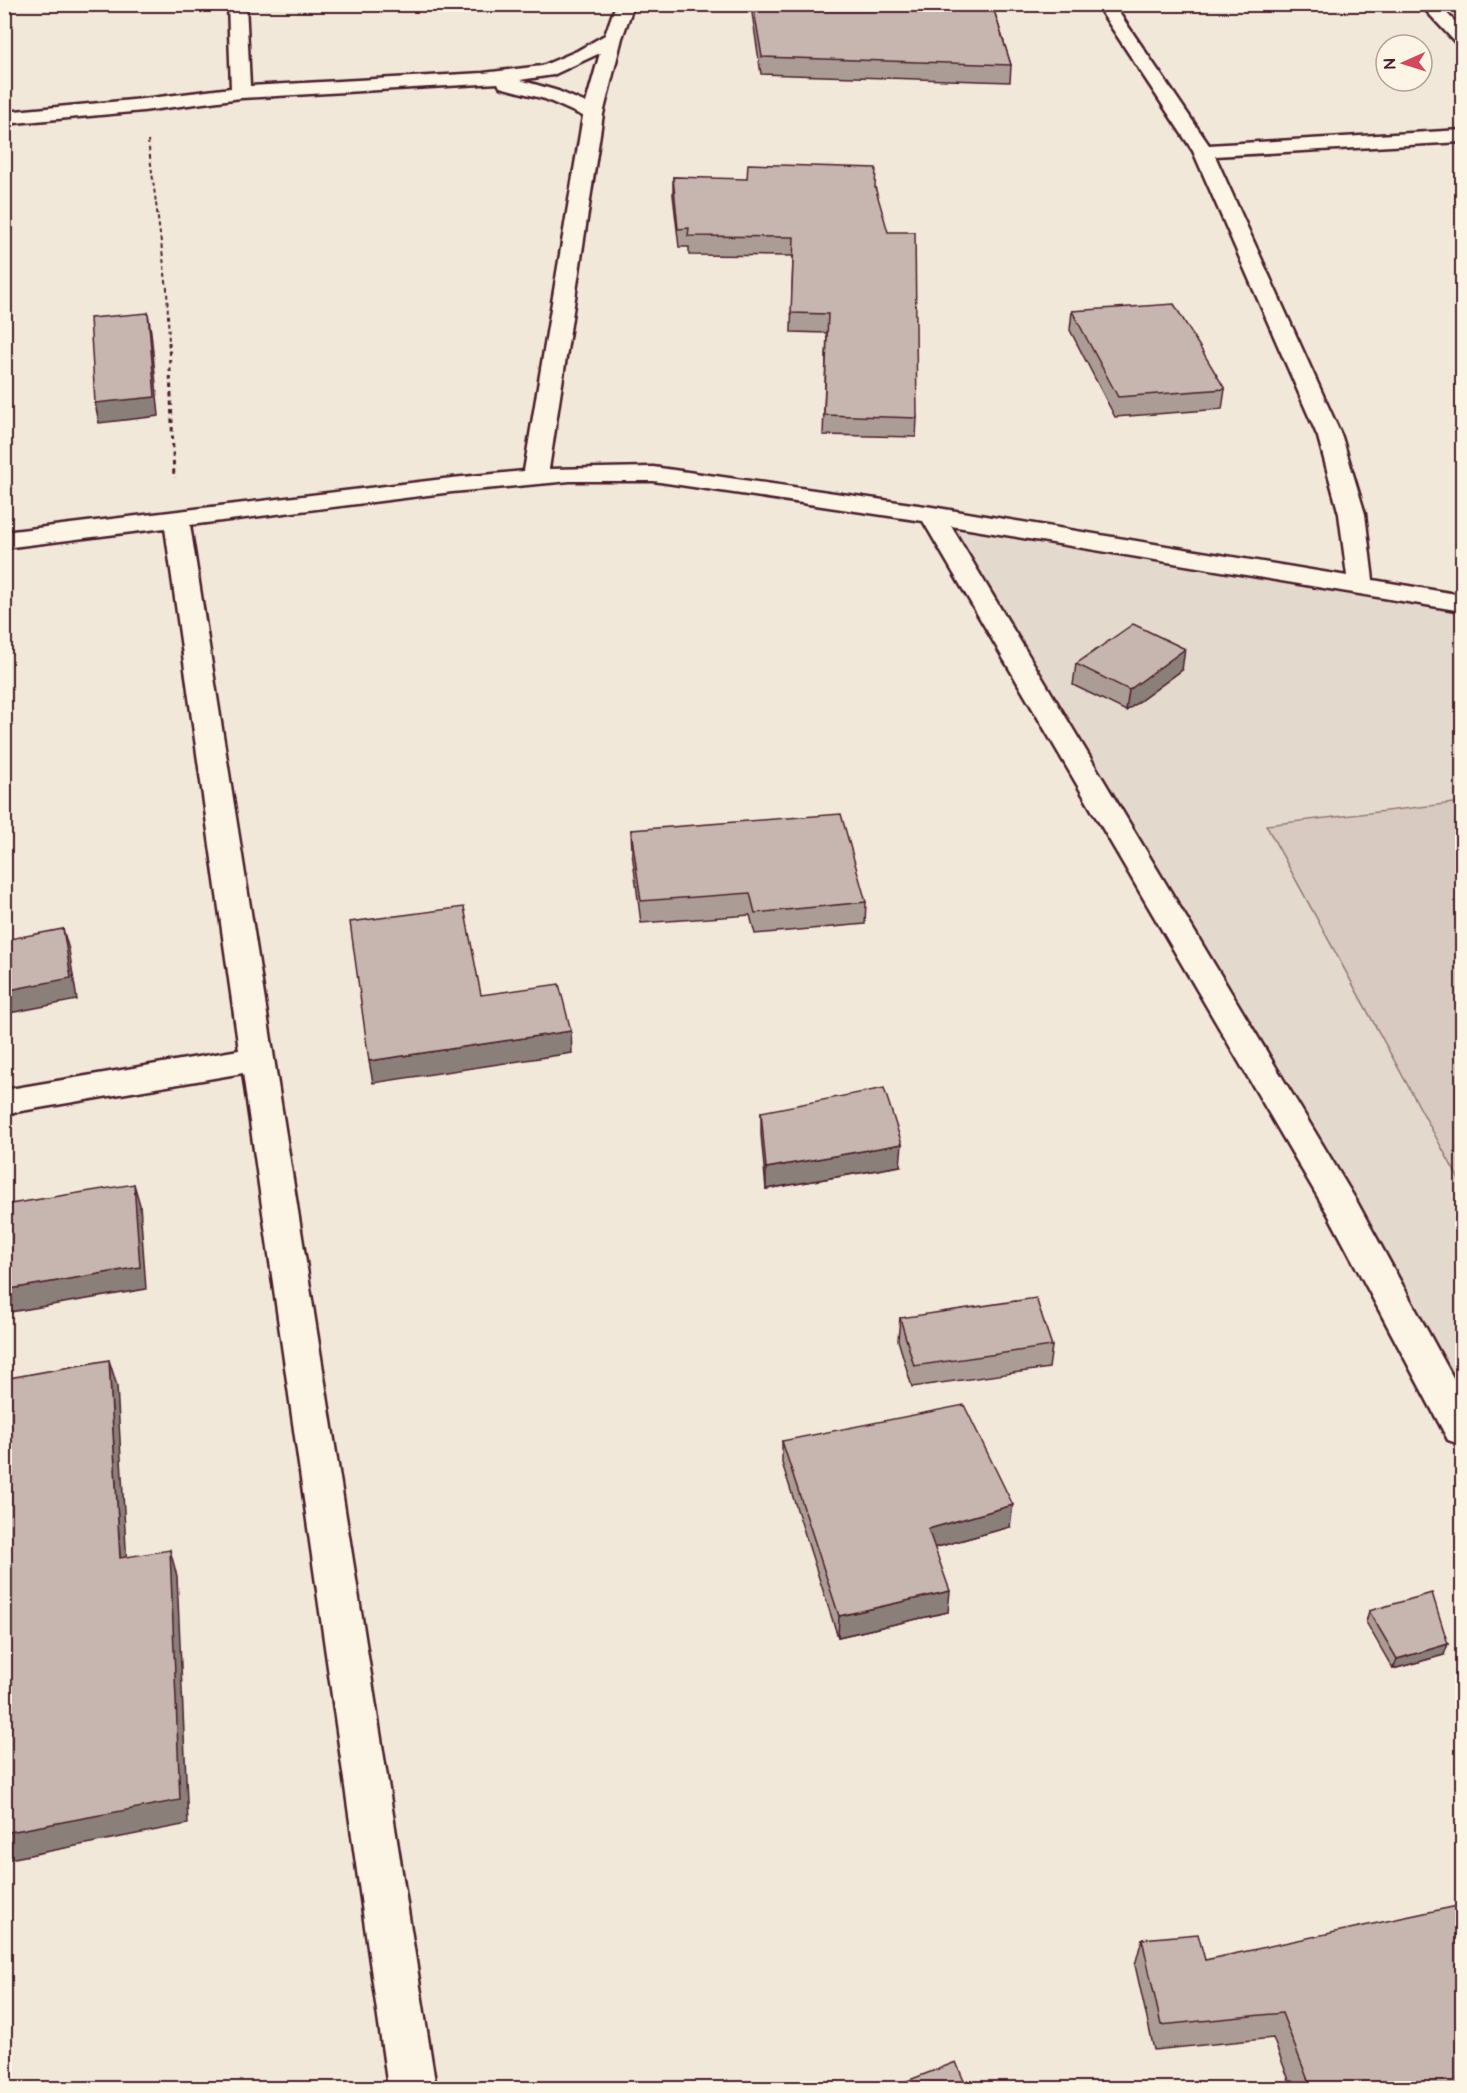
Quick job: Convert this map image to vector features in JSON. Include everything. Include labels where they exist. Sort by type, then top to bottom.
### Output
[{"type":"street","points":[[237,4],[241,92]]},
{"type":"street","points":[[535,477],[593,114],[613,38],[625,4]]},
{"type":"street","points":[[1104,4],[1203,151],[1330,437],[1352,514],[1361,586]]},
{"type":"street","points":[[1428,4],[1462,39]]},
{"type":"street","points":[[4,118],[143,105],[241,92],[483,79],[546,71],[584,55],[613,38]]},
{"type":"street","points":[[483,79],[535,88],[563,98],[593,114]]},
{"type":"street","points":[[1203,151],[1462,136]]},
{"type":"street","points":[[4,540],[452,485],[570,474],[653,474],[932,516],[1462,603]]},
{"type":"street","points":[[932,516],[1338,1201],[1462,1429]]},
{"type":"street","points":[[176,518],[412,2088]]},
{"type":"street","points":[[4,1102],[257,1059]]},
{"type":"path","points":[[143,105],[167,289],[176,518]]},
{"type":"shaded area","points":[[932,515],[1462,603],[1462,1429],[1344,1211]]},
{"type":"shaded area","points":[[1462,802],[1462,1185],[1266,825]]},
{"type":"building","points":[[753,4],[992,4],[1011,65],[762,57]]},
{"type":"building","points":[[748,164],[876,168],[875,187],[888,232],[915,232],[917,418],[824,415],[828,314],[791,313],[794,237],[688,236],[689,228],[678,229],[673,177],[747,179]]},
{"type":"building","points":[[1174,304],[1225,389],[1118,397],[1072,311]]},
{"type":"building","points":[[148,313],[155,397],[95,403],[90,318]]},
{"type":"building","points":[[1133,624],[1185,649],[1129,690],[1076,664]]},
{"type":"building","points":[[841,814],[866,902],[755,913],[750,893],[641,901],[631,830]]},
{"type":"building","points":[[464,907],[481,995],[559,984],[571,1031],[369,1061],[350,922]]},
{"type":"building","points":[[63,929],[71,978],[4,991],[4,940]]},
{"type":"building","points":[[884,1088],[902,1144],[766,1168],[761,1112]]},
{"type":"building","points":[[134,1184],[140,1267],[4,1290],[4,1205]]},
{"type":"building","points":[[1036,1298],[1052,1346],[914,1366],[900,1318]]},
{"type":"building","points":[[109,1360],[120,1558],[170,1550],[180,1800],[4,1833],[4,1379]]},
{"type":"building","points":[[964,1405],[1013,1505],[928,1529],[950,1591],[839,1616],[782,1441]]},
{"type":"building","points":[[1432,1593],[1448,1644],[1397,1659],[1369,1611]]},
{"type":"building","points":[[1462,1905],[1462,2088],[1311,2088],[1282,2013],[1161,2025],[1142,1939],[1198,1934],[1205,1960]]},
{"type":"building","points":[[956,2062],[967,2088],[889,2088]]}]
